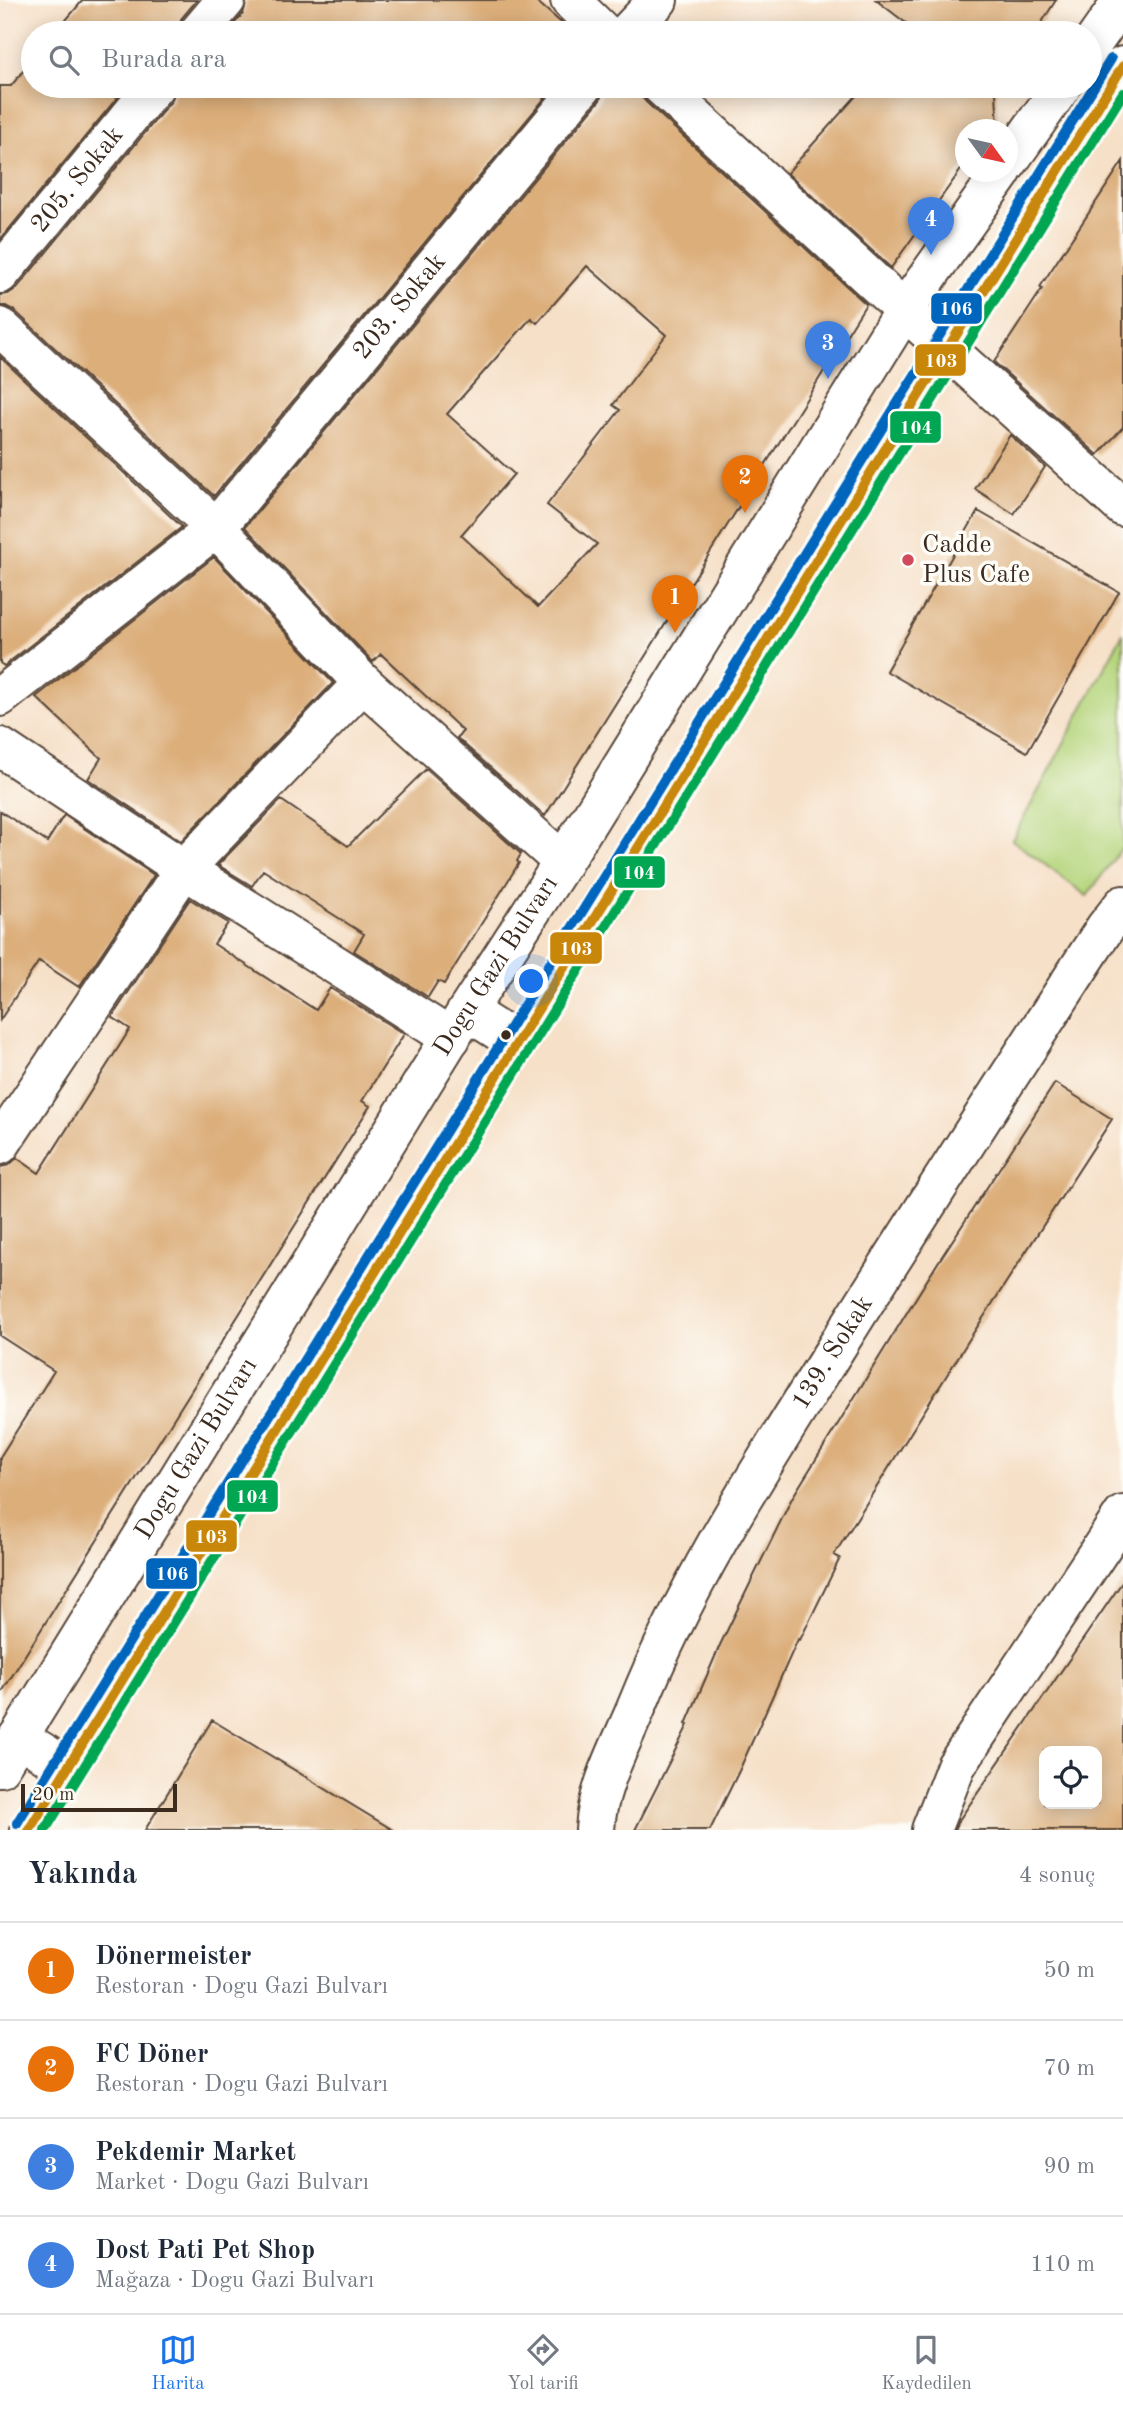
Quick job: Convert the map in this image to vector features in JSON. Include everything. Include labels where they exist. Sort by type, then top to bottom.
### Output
[{"type":"street","points":[[208,21],[226,0]]},
{"type":"street","points":[[570,0],[592,21]]},
{"type":"street","points":[[638,21],[657,0]]},
{"type":"street","points":[[1102,30],[1123,0]]},
{"type":"street","points":[[29,1830],[1123,66]]},
{"type":"street","name":"205. Sokak","points":[[0,274],[145,98]]},
{"type":"street","name":"203. Sokak","points":[[0,697],[216,528],[573,98]]},
{"type":"street","points":[[673,98],[947,349],[1121,500]]},
{"type":"street","points":[[1018,148],[1054,98]]},
{"type":"street","name":"Dogu Gazi Bulvarı","points":[[6,1743],[563,862],[905,309],[995,182]]},
{"type":"street","points":[[0,327],[216,528],[363,683],[563,862]]},
{"type":"street","points":[[0,1145],[184,869],[363,683]]},
{"type":"street","points":[[0,747],[184,869],[459,1024],[516,1042]]},
{"type":"street","name":"139. Sokak","points":[[595,1830],[596,1811],[606,1782],[654,1662],[704,1564],[755,1477],[947,1171],[1105,928],[1123,905]]},
{"type":"street","points":[[931,1830],[956,1766],[1123,1515]]},
{"type":"street","points":[[6,1743],[68,1768]]},
{"type":"green space","points":[[1123,633],[1123,846],[1087,896],[1012,840]]},
{"type":"building","points":[[83,0],[197,0],[180,21],[65,21]]},
{"type":"building","points":[[247,0],[535,0],[559,21],[237,21],[243,14]]},
{"type":"building","points":[[876,0],[1056,0],[1043,21],[903,21]]},
{"type":"building","points":[[21,74],[21,98],[117,98],[0,240],[0,86],[11,86]]},
{"type":"building","points":[[545,98],[214,496],[15,311],[0,306],[0,295],[8,294],[17,288],[172,100]]},
{"type":"building","points":[[601,98],[643,98],[866,304],[545,816],[457,738],[463,731],[381,654],[373,662],[245,527]],"holes":[[[587,266],[666,335],[613,405],[620,410],[547,505],[597,544],[538,607],[461,535],[514,474],[447,414],[531,318],[537,323]]]},
{"type":"building","points":[[854,98],[996,98],[997,119],[955,119],[955,178],[891,268],[787,173]]},
{"type":"building","points":[[1123,161],[1123,427],[1098,455],[994,362]]},
{"type":"building","points":[[0,357],[182,527],[4,666],[0,663]]},
{"type":"building","points":[[1010,435],[1045,467],[1014,514],[975,489]]},
{"type":"building","points":[[978,511],[1119,592],[1027,752],[886,671]]},
{"type":"building","points":[[214,557],[333,683],[181,841],[88,779],[101,758],[36,697]]},
{"type":"building","points":[[426,769],[521,854],[517,861],[519,863],[444,984],[438,981],[428,997],[354,951],[364,934],[263,870],[252,886],[218,865],[281,800],[348,846]]},
{"type":"building","points":[[0,811],[47,842],[64,815],[154,875],[79,987],[39,961],[0,1020]]},
{"type":"building","points":[[190,899],[228,923],[214,944],[316,1010],[330,988],[404,1034],[362,1101],[370,1106],[0,1695],[0,1457],[54,1371],[0,1336],[0,1167],[9,1165],[17,1158],[39,1173],[130,1029],[112,1017]]},
{"type":"building","points":[[1055,1083],[1112,1119],[834,1555],[840,1558],[800,1640],[798,1639],[710,1830],[635,1830],[688,1725],[686,1724],[720,1645],[792,1498],[937,1264]]},
{"type":"building","points":[[1123,1581],[1123,1830],[954,1830],[957,1823]]},
{"type":"building","points":[[212,1720],[393,1830],[145,1830]]},
{"type":"transit line","name":"106","points":[[1102,74],[1111,59]]},
{"type":"transit line","name":"103","points":[[29,1830],[1123,66]]},
{"type":"transit line","name":"104","points":[[45,1830],[1123,93]]},
{"type":"transit line","name":"106","points":[[17,1823],[1087,98]]},
{"type":"place","name":"Dost Pati Pet Shop","points":[[931,255]]},
{"type":"place","name":"Pekdemir Market","points":[[828,379]]},
{"type":"place","name":"FC Döner","points":[[745,513]]},
{"type":"place","name":"Cadde Plus Cafe","points":[[908,560]]},
{"type":"place","name":"Dönermeister","points":[[675,633]]}]
